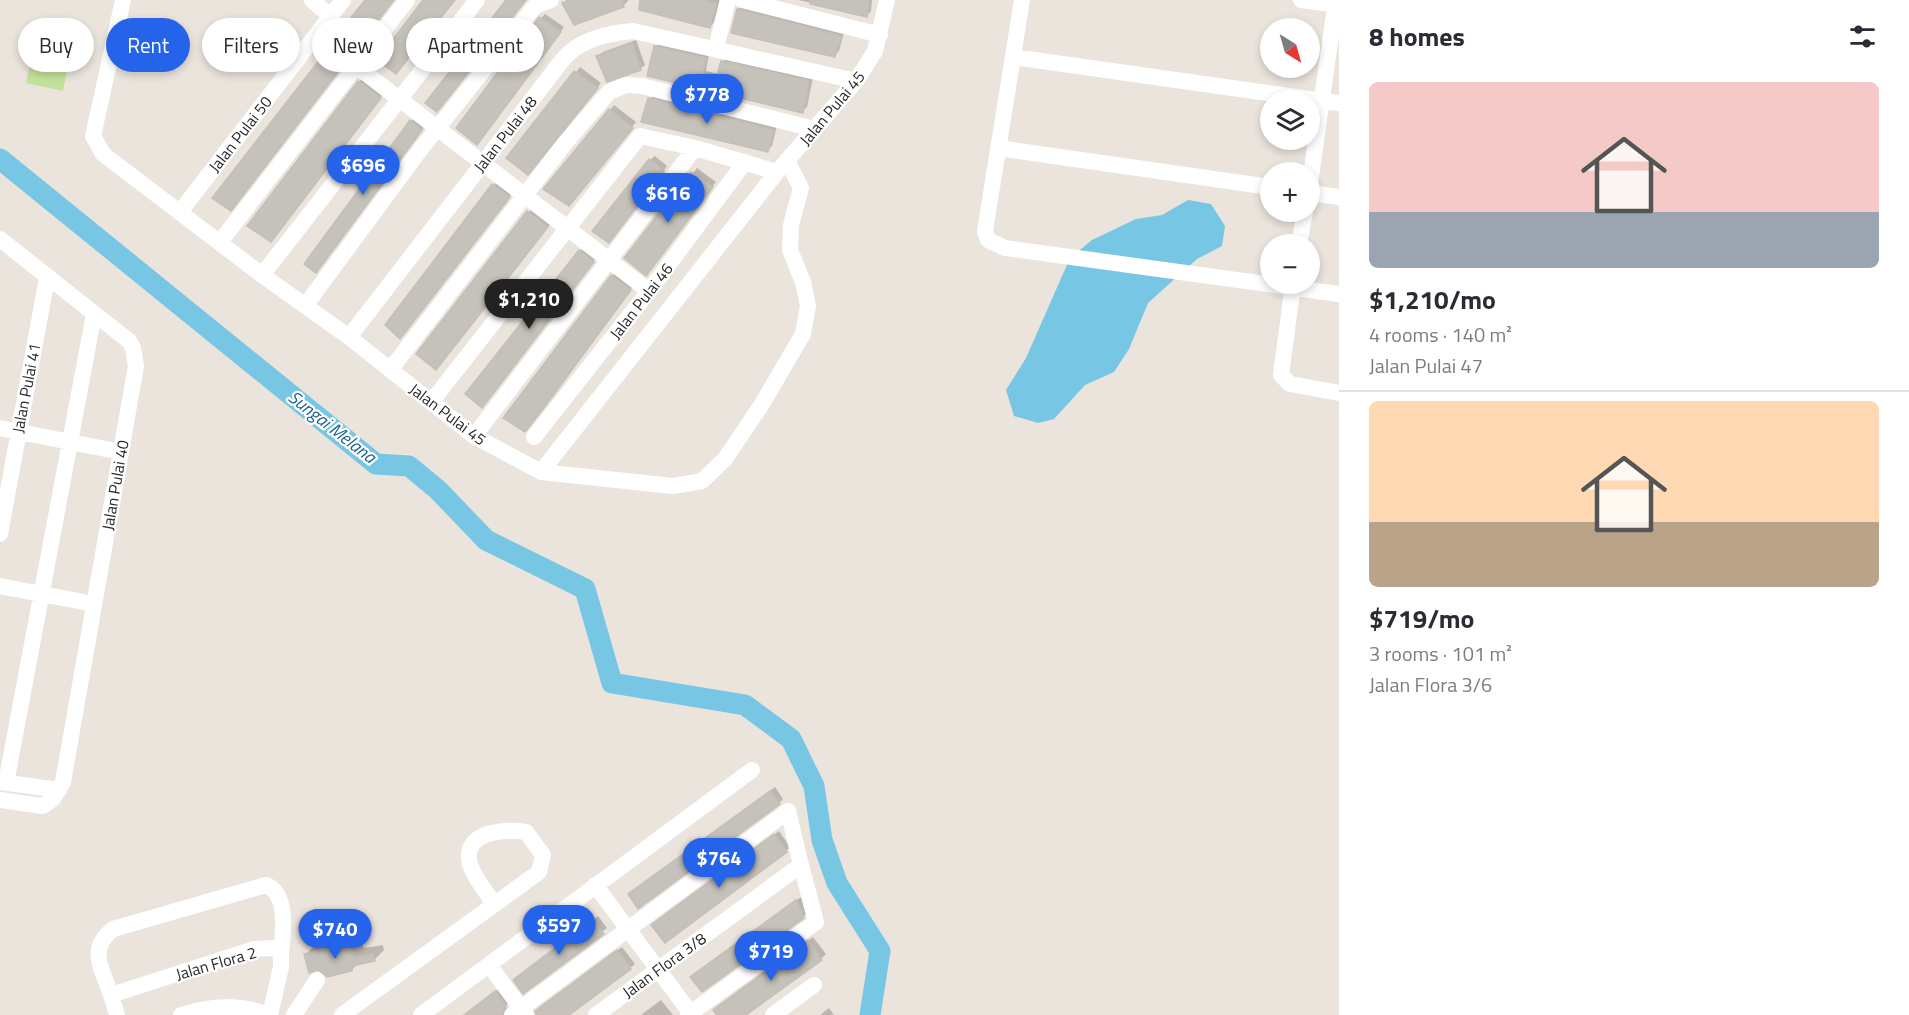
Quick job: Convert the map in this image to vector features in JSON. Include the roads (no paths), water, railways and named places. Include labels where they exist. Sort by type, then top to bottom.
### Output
[{"type":"street","name":"Jalan Pulai 45","points":[[123,0],[93,136],[103,154],[262,275],[349,337],[474,436],[541,472],[782,166],[856,81],[875,51],[887,0]]},
{"type":"street","points":[[312,0],[330,16]]},
{"type":"street","name":"Jalan Pulai 50","points":[[330,16],[343,0]]},
{"type":"street","points":[[393,18],[407,0]]},
{"type":"street","points":[[262,275],[397,99],[477,0]]},
{"type":"street","points":[[305,306],[535,6],[551,0]]},
{"type":"street","points":[[716,48],[728,0]]},
{"type":"street","points":[[742,0],[880,35]]},
{"type":"street","points":[[1022,0],[985,231],[988,240],[995,245],[1260,281]]},
{"type":"street","points":[[1301,0],[1337,3],[1313,162]]},
{"type":"street","name":"Jalan Pulai 48","points":[[349,337],[482,162],[571,50],[588,41],[611,33],[633,31],[856,81]]},
{"type":"street","name":"Jalan Pulai 50","points":[[180,212],[312,40]]},
{"type":"street","points":[[1013,57],[1339,103]]},
{"type":"street","points":[[220,242],[350,72]]},
{"type":"street","points":[[363,72],[649,291]]},
{"type":"street","points":[[390,370],[566,142],[609,92],[626,85],[642,86],[814,129]]},
{"type":"street","points":[[432,401],[640,136],[745,162],[782,166],[801,188],[791,225],[790,250],[803,282],[808,306],[803,334],[762,404],[725,459],[702,481],[673,486],[541,472]]},
{"type":"street","points":[[474,436],[694,148]]},
{"type":"street","points":[[998,148],[1260,187]]},
{"type":"street","name":"Jalan Pulai 46","points":[[534,437],[649,291],[745,162]]},
{"type":"street","points":[[1320,194],[1339,197]]},
{"type":"street","name":"Jalan Pulai 40","points":[[0,239],[121,334],[133,348],[136,366],[63,782],[58,790]]},
{"type":"street","name":"Jalan Pulai 41","points":[[0,534],[47,278]]},
{"type":"street","points":[[1320,291],[1339,294]]},
{"type":"street","points":[[1292,294],[1281,375],[1290,384],[1339,393]]},
{"type":"street","points":[[58,790],[3,782],[94,314]]},
{"type":"street","points":[[0,428],[121,452]]},
{"type":"street","points":[[0,586],[94,604]]},
{"type":"street","points":[[421,1015],[752,770]]},
{"type":"street","points":[[0,800],[43,806],[58,790]]},
{"type":"street","points":[[489,965],[520,1013],[628,929],[788,811],[816,922],[690,1014],[628,929],[596,885]]},
{"type":"street","points":[[342,1015],[494,905],[539,872],[543,855],[526,832],[507,829],[488,833],[469,851],[469,861],[494,905]]},
{"type":"street","name":"Jalan Flora 3/8","points":[[596,1015],[801,865]]},
{"type":"street","points":[[117,1015],[96,952],[101,938],[113,929],[266,885],[277,894],[284,920],[281,953]]},
{"type":"street","name":"Jalan Flora 2","points":[[111,995],[254,949],[274,948],[281,953],[281,967],[269,1015]]},
{"type":"street","points":[[294,1015],[317,980]]},
{"type":"street","points":[[773,1015],[814,985]]},
{"type":"street","points":[[181,1015],[224,1005],[245,1007],[269,1015]]},
{"type":"water","points":[[1188,200],[1211,204],[1225,226],[1222,246],[1197,259],[1148,303],[1129,349],[1114,372],[1085,385],[1054,419],[1038,423],[1014,416],[1006,390],[1026,358],[1070,258],[1092,240],[1136,219],[1162,215]]},
{"type":"waterway","name":"Sungai Melana","points":[[0,159],[376,464],[409,466],[438,490],[486,540],[585,589],[612,683],[745,705],[791,739],[814,786],[822,840],[837,883],[880,951],[870,1015]]}]
